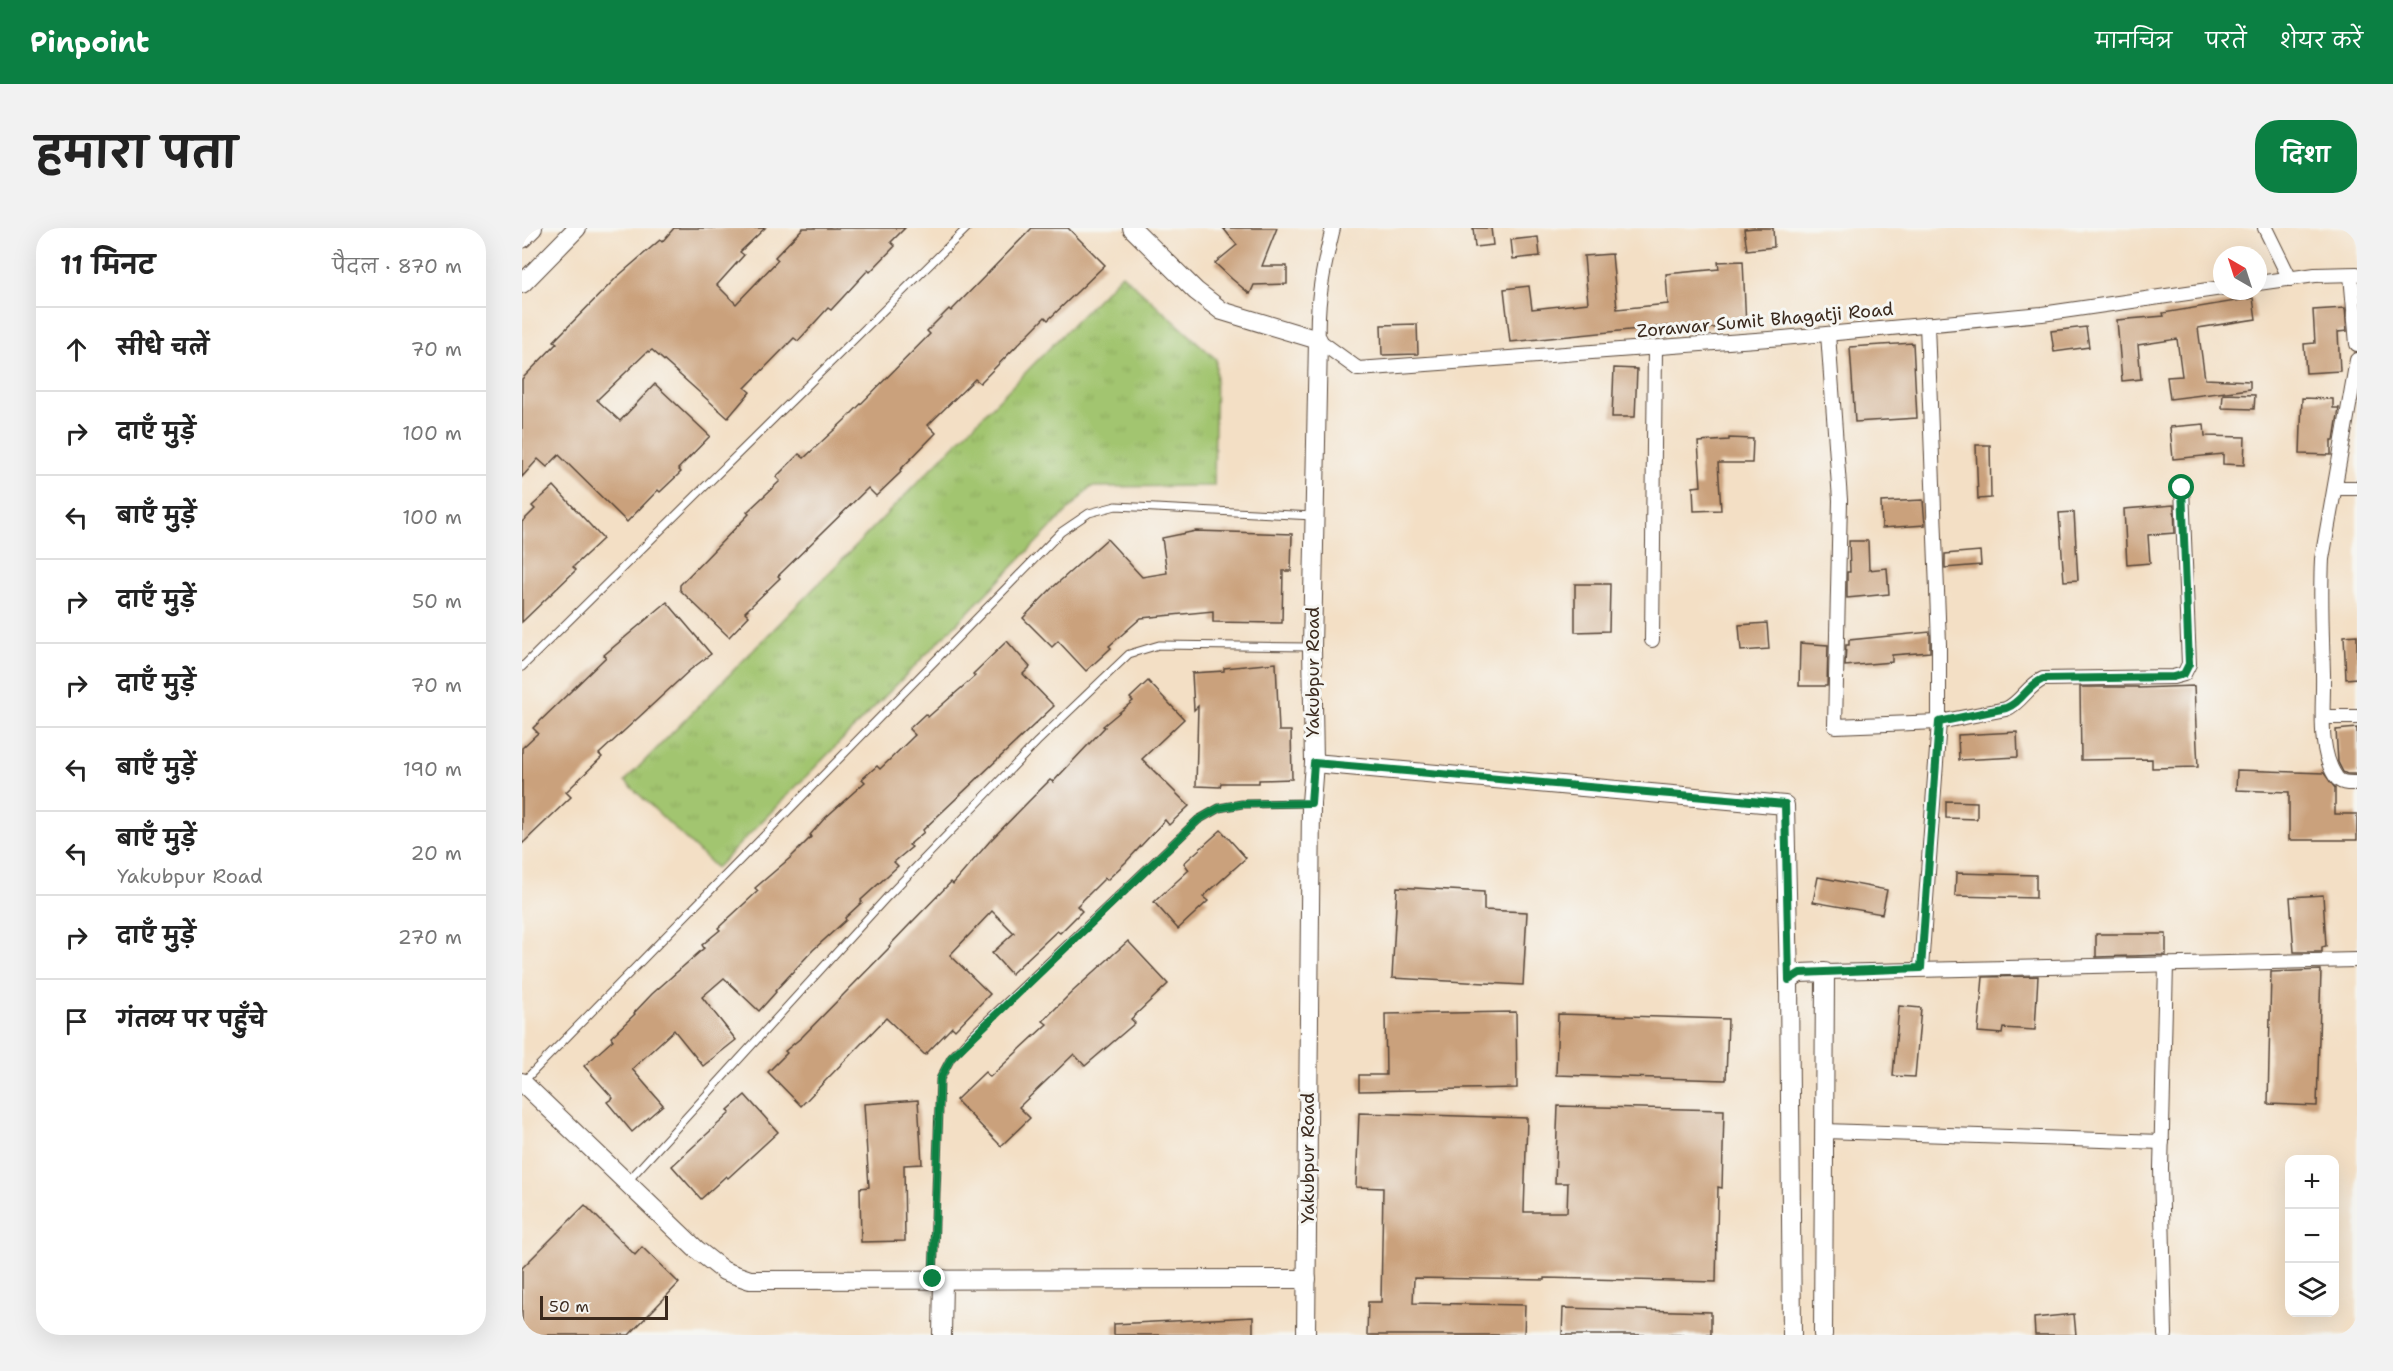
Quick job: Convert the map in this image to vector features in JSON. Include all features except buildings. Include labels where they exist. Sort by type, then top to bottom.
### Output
[{"type":"street","points":[[522,239],[533,228]]},
{"type":"street","points":[[522,284],[577,228]]},
{"type":"street","points":[[1132,228],[1196,291],[1222,311],[1318,339],[1317,316],[1322,273],[1333,228]]},
{"type":"street","points":[[2265,228],[2290,279]]},
{"type":"street","points":[[2267,282],[2315,275],[2354,274],[2357,344]]},
{"type":"street","name":"Zorawar Sumit Bhagatji Road","points":[[1318,339],[1358,369],[1828,334],[2042,314],[2213,289]]},
{"type":"street","points":[[1921,968],[1939,722],[1927,324]]},
{"type":"street","points":[[1828,334],[1840,501],[1835,726],[1939,722],[2006,708],[2016,704],[2030,685],[2043,679],[2173,677],[2184,674],[2189,664],[2182,488]]},
{"type":"street","name":"Yakubpur Road","points":[[1306,1335],[1311,803],[1314,763],[1312,648],[1318,339]]},
{"type":"street","points":[[1652,640],[1655,348]]},
{"type":"street","points":[[2357,360],[2322,559],[2323,717],[2330,765],[2342,782],[2357,783]]},
{"type":"street","points":[[2335,488],[2357,488]]},
{"type":"street","points":[[2323,717],[2357,717]]},
{"type":"street","points":[[1314,763],[1785,804],[1792,1335]]},
{"type":"street","points":[[1789,980],[1800,973],[1921,968],[2357,960]]},
{"type":"street","points":[[2165,1335],[2162,1142],[2166,964]]},
{"type":"street","points":[[1823,1335],[1825,972]]},
{"type":"street","points":[[522,1082],[696,1249],[724,1270],[750,1280],[1307,1278]]},
{"type":"street","points":[[1824,1131],[2162,1142]]},
{"type":"street","points":[[938,1279],[942,1335]]},
{"type":"lane","points":[[522,667],[967,228]]},
{"type":"lane","points":[[522,1082],[1061,532],[1089,513],[1116,506],[1314,516]]},
{"type":"lane","points":[[627,1182],[887,897],[1037,742],[1129,654],[1159,645],[1312,648]]},
{"type":"lane","points":[[938,1279],[940,1079],[951,1058],[1198,820],[1219,808],[1242,804],[1311,803]]},
{"type":"green space","points":[[1122,274],[1216,359],[1214,486],[1091,487],[716,868],[625,781]]},
{"type":"route","points":[[933,1279],[940,1079],[951,1058],[973,1034],[1198,820],[1219,808],[1242,804],[1311,803],[1314,763],[1785,804],[1789,980],[1800,973],[1921,968],[1939,722],[2016,704],[2030,685],[2043,679],[2173,677],[2184,674],[2189,664],[2182,488]]}]
